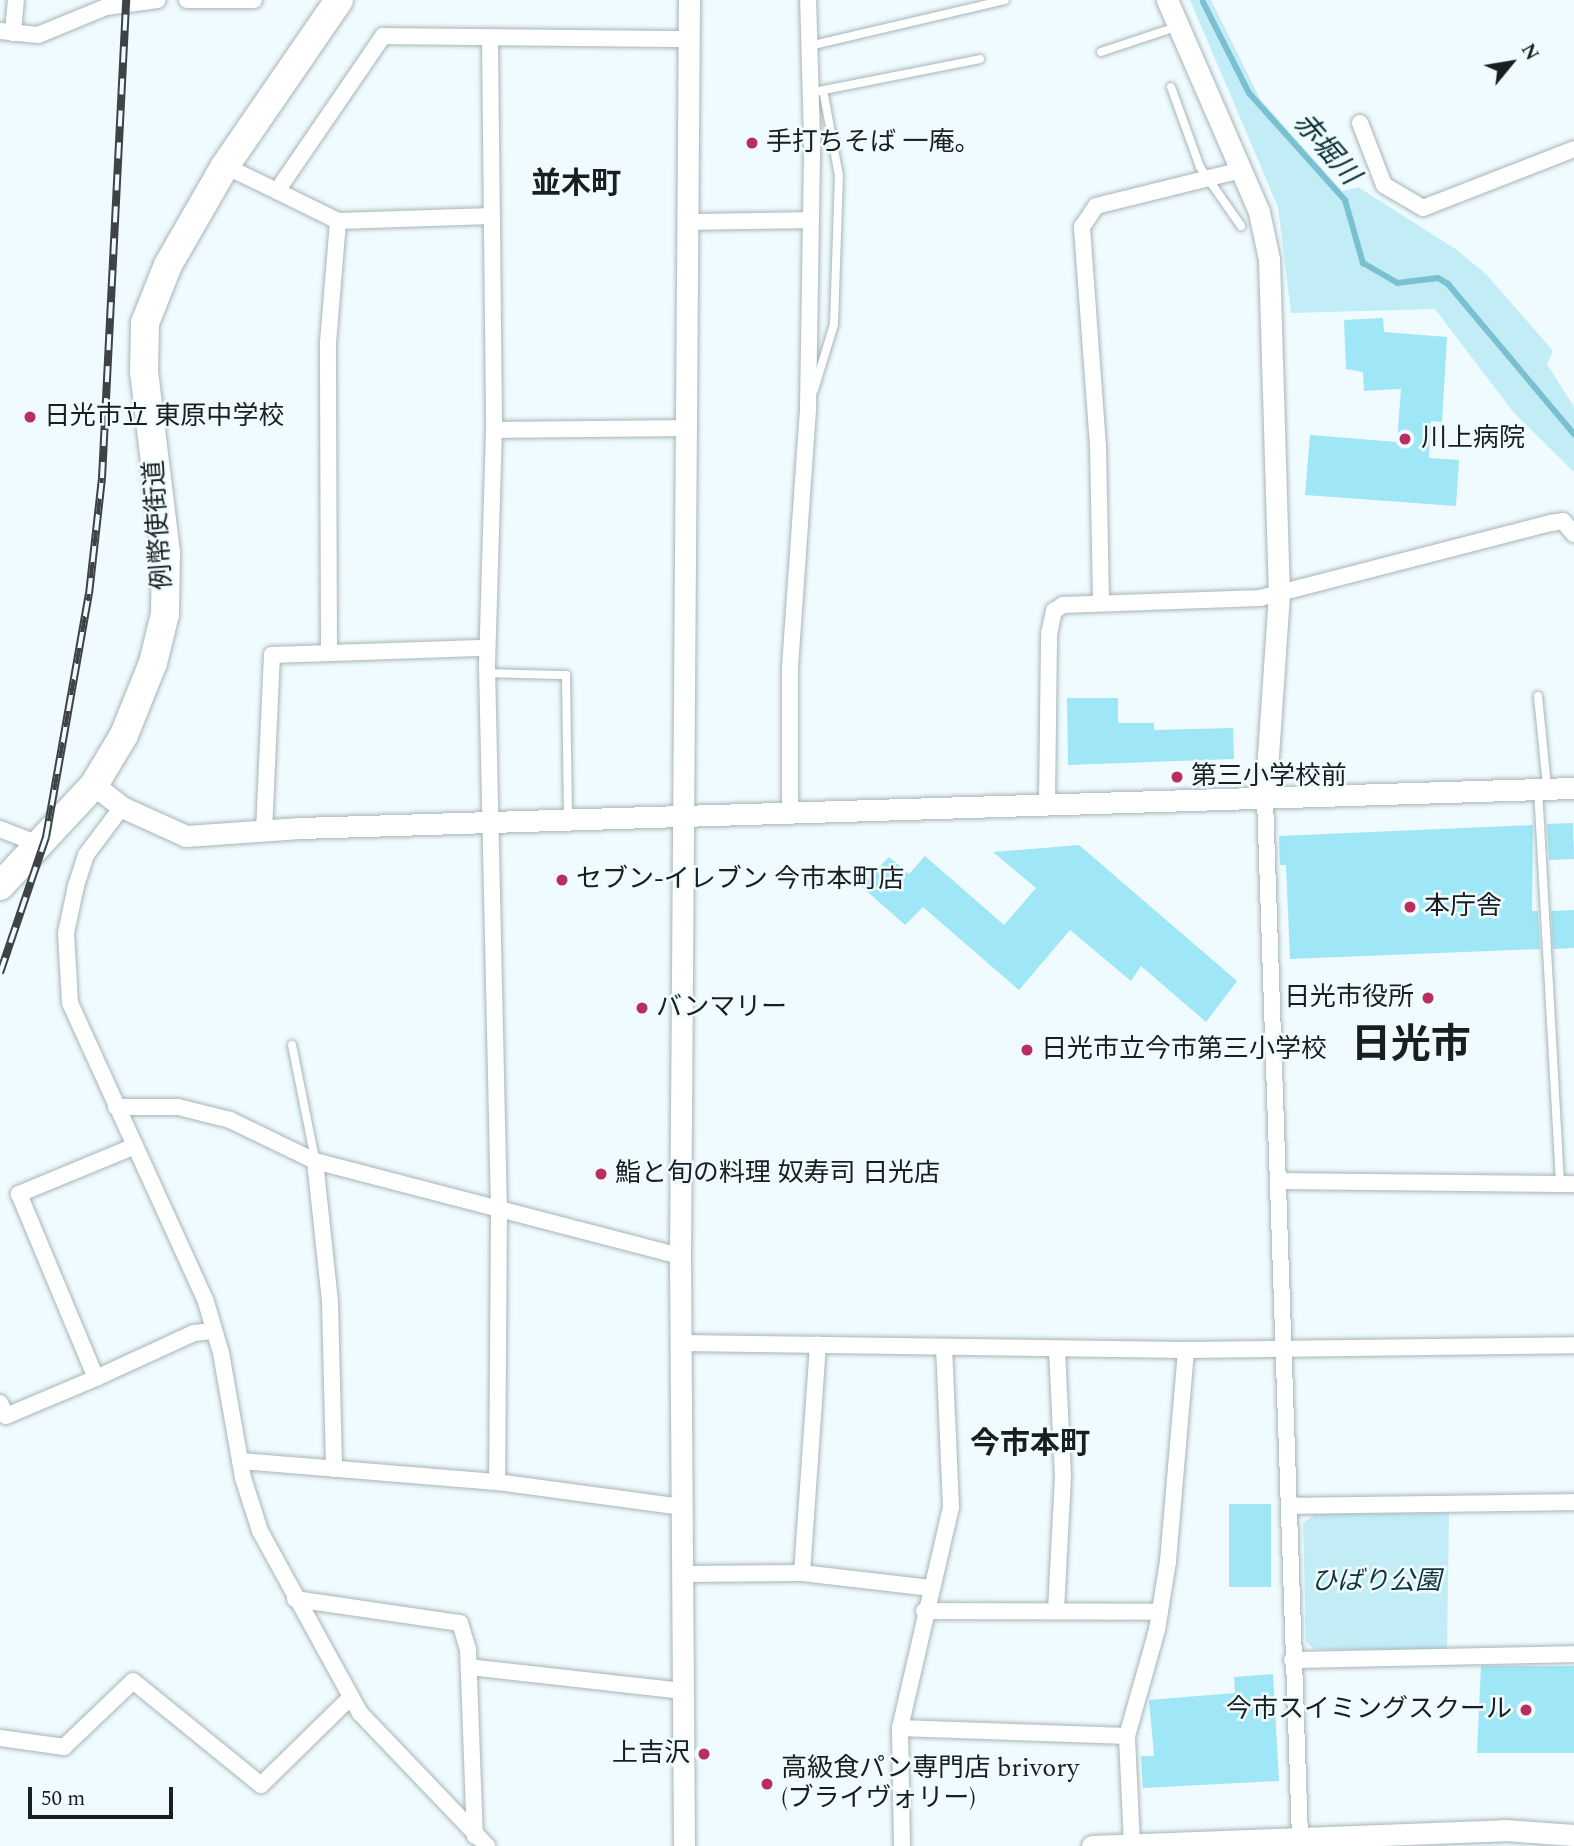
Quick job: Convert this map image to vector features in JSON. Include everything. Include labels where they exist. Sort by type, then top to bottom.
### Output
[{"type":"highway","name":"例幣使街道","points":[[0,886],[94,785],[144,687],[165,614],[166,553],[144,372],[145,323],[168,265],[225,166],[339,0]]},
{"type":"street","points":[[16,0],[6,32],[38,35],[106,7],[158,0]]},
{"type":"street","points":[[187,0],[254,0]]},
{"type":"street","points":[[684,1846],[680,1256],[690,0]]},
{"type":"street","points":[[790,814],[790,667],[808,408],[810,220],[817,91],[809,46],[808,0]]},
{"type":"street","points":[[1167,0],[1242,170],[1269,259],[1279,594],[1265,799],[1282,1181],[1292,1660],[1300,1837]]},
{"type":"street","points":[[277,191],[383,36],[689,39]]},
{"type":"street","points":[[490,37],[494,430],[487,673],[499,1210],[497,1482]]},
{"type":"street","points":[[1360,123],[1384,185],[1423,208],[1574,149]]},
{"type":"street","points":[[225,166],[338,221],[492,216]]},
{"type":"street","points":[[1101,601],[1098,446],[1082,227],[1096,206],[1208,181],[1242,170]]},
{"type":"street","points":[[688,222],[810,220]]},
{"type":"street","points":[[329,650],[328,343],[338,221]]},
{"type":"street","points":[[494,430],[687,428]]},
{"type":"street","points":[[1047,803],[1049,634],[1054,611],[1101,601],[1279,594],[1551,523],[1563,521],[1574,534]]},
{"type":"street","points":[[264,831],[272,655],[329,650],[487,648]]},
{"type":"street","points":[[94,785],[122,807],[186,836],[489,821],[790,814],[1047,803],[1265,799],[1574,788]]},
{"type":"street","points":[[122,807],[86,855],[66,933],[65,975],[83,1038],[186,1255],[214,1331],[240,1461],[260,1531],[351,1697],[481,1841]]},
{"type":"street","points":[[3,837],[38,844]]},
{"type":"street","points":[[116,1107],[178,1107],[230,1120],[315,1161],[680,1256]]},
{"type":"street","points":[[96,1378],[19,1194],[135,1146]]},
{"type":"street","points":[[315,1161],[330,1301],[334,1469]]},
{"type":"street","points":[[1282,1181],[1567,1184]]},
{"type":"street","points":[[0,1403],[6,1416],[194,1333],[214,1331]]},
{"type":"street","points":[[682,1343],[1057,1350],[1574,1345]]},
{"type":"street","points":[[802,1573],[818,1345]]},
{"type":"street","points":[[902,1846],[900,1728],[924,1611],[950,1507],[944,1347]]},
{"type":"street","points":[[1056,1610],[1063,1476],[1057,1350]]},
{"type":"street","points":[[1132,1844],[1127,1736],[1160,1612],[1177,1484],[1186,1350]]},
{"type":"street","points":[[240,1461],[497,1482],[683,1507]]},
{"type":"street","points":[[1290,1506],[1574,1502]]},
{"type":"street","points":[[683,1574],[802,1573],[931,1588]]},
{"type":"street","points":[[295,1599],[460,1623],[469,1667],[481,1841]]},
{"type":"street","points":[[924,1611],[1160,1612]]},
{"type":"street","points":[[1292,1660],[1574,1654]]},
{"type":"street","points":[[469,1667],[682,1691]]},
{"type":"street","points":[[0,1738],[64,1747],[133,1681],[261,1785],[351,1697]]},
{"type":"street","points":[[900,1728],[1127,1736]]},
{"type":"street","points":[[1092,1846],[1300,1837],[1442,1839],[1574,1835]]},
{"type":"lane","points":[[809,46],[1005,0]]},
{"type":"lane","points":[[1101,52],[1179,26]]},
{"type":"lane","points":[[808,408],[834,324],[839,176],[817,91],[981,59]]},
{"type":"lane","points":[[1171,87],[1208,181],[1241,226]]},
{"type":"lane","points":[[487,673],[566,675],[568,820]]},
{"type":"lane","points":[[1538,696],[1567,1184]]},
{"type":"lane","points":[[292,1045],[315,1161]]},
{"type":"green space","points":[[1190,0],[1211,0],[1260,99],[1342,191],[1358,187],[1457,250],[1487,275],[1553,351],[1547,364],[1574,407],[1574,472],[1514,413],[1435,309],[1291,313],[1278,207]]},
{"type":"green space","name":"ひばり公園","points":[[1449,1513],[1447,1650],[1314,1649],[1306,1642],[1303,1523],[1315,1514]]},
{"type":"building","points":[[1383,318],[1384,332],[1447,337],[1442,422],[1431,421],[1429,458],[1459,460],[1456,506],[1305,495],[1310,435],[1397,442],[1401,389],[1364,391],[1363,372],[1346,369],[1344,320]]},
{"type":"building","points":[[1067,698],[1118,698],[1118,723],[1154,723],[1154,730],[1233,728],[1234,759],[1068,765]]},
{"type":"building","points":[[1573,823],[1574,859],[1549,860],[1547,824]]},
{"type":"building","name":"本庁舎","points":[[1533,825],[1532,911],[1538,911],[1540,949],[1290,959],[1286,865],[1280,865],[1279,836]]},
{"type":"building","points":[[1079,845],[1237,981],[1206,1022],[1141,966],[1131,981],[1070,930],[1019,990],[923,907],[905,925],[861,886],[889,857],[909,874],[925,856],[1004,925],[1036,888],[993,852]]},
{"type":"building","points":[[1574,910],[1574,948],[1553,949],[1551,911]]},
{"type":"building","points":[[1229,1504],[1271,1504],[1271,1587],[1229,1587]]},
{"type":"building","name":"今市スイミングスクール","points":[[1481,1666],[1574,1666],[1574,1753],[1477,1753]]},
{"type":"building","points":[[1273,1674],[1279,1781],[1143,1788],[1141,1756],[1154,1756],[1149,1700],[1235,1693],[1234,1677]]},
{"type":"waterway","name":"赤堀川","points":[[1203,2],[1249,93],[1345,200],[1363,263],[1397,283],[1438,278],[1448,284],[1574,434]]},
{"type":"railway","points":[[0,973],[46,837],[89,594],[102,478],[126,0]]},
{"type":"place","name":"手打ちそば 一庵。","points":[[752,143]]},
{"type":"place","name":"日光市立 東原中学校","points":[[30,417]]},
{"type":"place","name":"川上病院","points":[[1405,439]]},
{"type":"place","name":"第三小学校前","points":[[1177,777]]},
{"type":"place","name":"セブン-イレブン 今市本町店","points":[[562,880]]},
{"type":"place","name":"本庁舎","points":[[1410,907]]},
{"type":"place","name":"日光市役所","points":[[1428,998]]},
{"type":"place","name":"バンマリー","points":[[642,1008]]},
{"type":"place","name":"日光市立今市第三小学校","points":[[1027,1050]]},
{"type":"place","name":"鮨と旬の料理 奴寿司 日光店","points":[[601,1174]]},
{"type":"place","name":"今市スイミングスクール","points":[[1526,1710]]},
{"type":"place","name":"上吉沢","points":[[704,1754]]},
{"type":"place","name":"高級食パン専門店 brivory (ブライヴォリー)","points":[[767,1784]]},
{"type":"district","name":"並木町","points":[[576,184]]},
{"type":"district","name":"日光市","points":[[1411,1046]]},
{"type":"district","name":"今市本町","points":[[1030,1444]]}]
